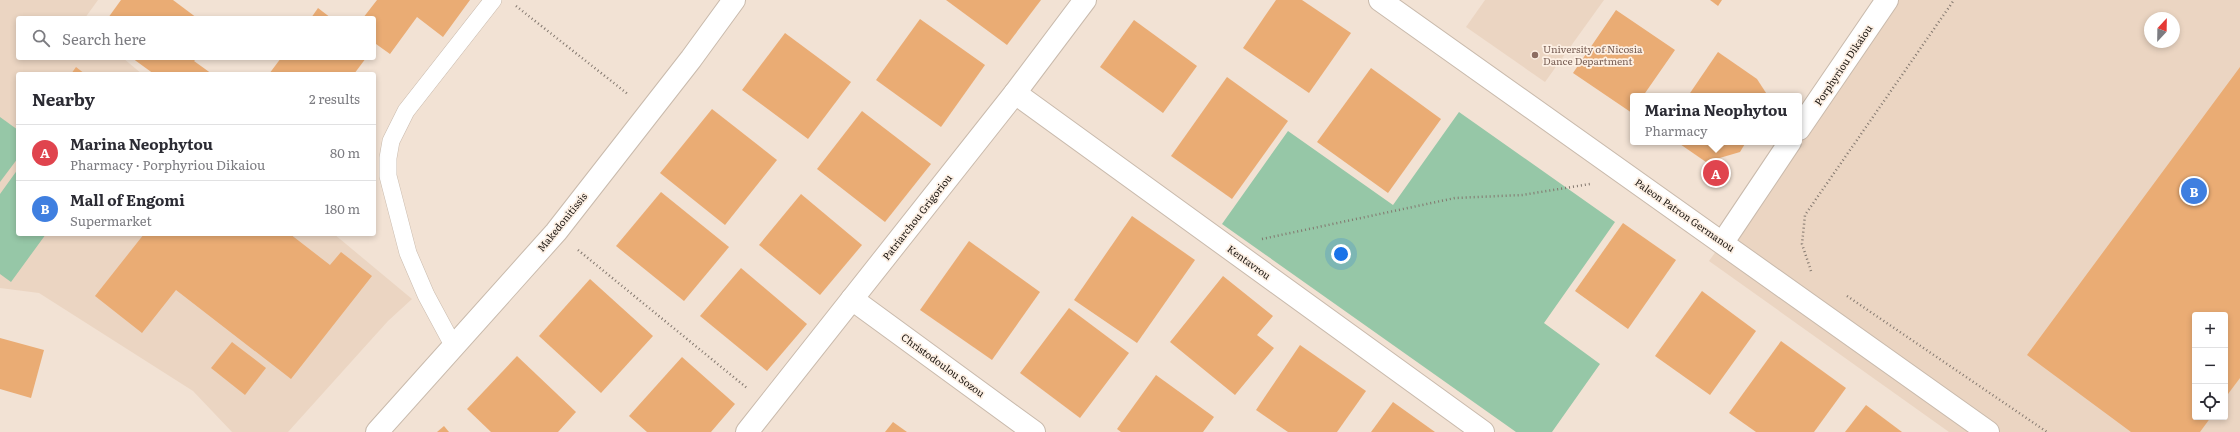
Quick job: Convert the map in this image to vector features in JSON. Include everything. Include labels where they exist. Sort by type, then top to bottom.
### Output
[{"type":"street","name":"Makedonitissis","points":[[376,432],[556,232],[691,59],[734,0]]},
{"type":"street","name":"Patriarchou Grigoriou","points":[[748,432],[1014,93],[1085,0]]},
{"type":"street","name":"Paleon Patron Germanou","points":[[1380,0],[1723,242],[1988,432]]},
{"type":"street","name":"Porphyriou Dikaiou","points":[[1802,125],[1887,0]]},
{"type":"street","name":"Kentavrou","points":[[1014,93],[1484,432]]},
{"type":"street","points":[[1723,242],[1788,145]]},
{"type":"street","name":"Christodoulou Sozou","points":[[852,299],[1034,432]]},
{"type":"lane","points":[[454,347],[426,295],[408,253],[388,176],[388,158],[392,141],[406,111],[494,0]]},
{"type":"path","points":[[1810,271],[1802,244],[1806,215],[1954,0]]},
{"type":"path","points":[[514,5],[632,97]]},
{"type":"path","points":[[1229,248],[1287,232],[1455,198],[1522,195],[1630,177]]},
{"type":"path","points":[[556,232],[768,406]]},
{"type":"path","points":[[1864,307],[2047,432]]},
{"type":"shaded area","points":[[0,0],[98,0],[86,16],[16,16],[16,60],[125,60],[140,72],[16,72],[16,236],[336,236],[412,299],[388,321],[288,432],[232,432],[193,391],[39,293],[0,288]]},
{"type":"shaded area","name":"University of Nicosia Dance Department","points":[[1485,0],[1604,0],[1545,82],[1466,27]]},
{"type":"shaded area","points":[[1895,0],[2240,0],[2240,432],[1949,432],[1709,261],[1792,145],[1802,145],[1802,130]]},
{"type":"green space","points":[[1459,112],[1615,222],[1544,323],[1600,364],[1552,432],[1516,432],[1222,224],[1288,131],[1393,205]]},
{"type":"green space","points":[[0,117],[16,129],[16,161],[0,182]]},
{"type":"green space","points":[[16,172],[16,236],[45,236],[11,282],[0,274],[0,194]]},
{"type":"building","points":[[121,0],[173,0],[194,16],[109,16]]},
{"type":"building","points":[[377,0],[470,0],[443,37],[417,17],[390,54],[376,44],[376,16],[365,16]]},
{"type":"building","points":[[946,0],[1041,0],[1007,45]]},
{"type":"building","points":[[1276,0],[1302,0],[1351,33],[1309,93],[1243,48]]},
{"type":"building","points":[[1710,0],[1722,0],[1718,6]]},
{"type":"building","points":[[318,8],[328,16],[312,16]]},
{"type":"building","points":[[1616,10],[1675,50],[1645,93],[1630,93],[1630,112],[1573,73]]},
{"type":"building","points":[[920,19],[985,65],[941,127],[876,80]]},
{"type":"building","points":[[1134,20],[1197,66],[1163,113],[1100,67]]},
{"type":"building","points":[[785,33],[851,82],[808,139],[742,90]]},
{"type":"building","points":[[1718,52],[1757,79],[1766,93],[1690,93]]},
{"type":"building","points":[[135,60],[195,60],[194,61],[209,72],[151,72]]},
{"type":"building","points":[[280,60],[364,60],[356,72],[270,72]]},
{"type":"building","points":[[76,67],[82,72],[72,72]]},
{"type":"building","points":[[2240,67],[2240,378],[2228,394],[2228,312],[2192,312],[2192,420],[2209,420],[2200,432],[2131,432],[2027,355]]},
{"type":"building","points":[[1371,68],[1441,119],[1388,193],[1317,142]]},
{"type":"building","points":[[1227,77],[1288,121],[1232,199],[1171,156]]},
{"type":"building","points":[[712,109],[777,160],[725,225],[660,173]]},
{"type":"building","points":[[862,111],[931,164],[885,222],[817,169]]},
{"type":"building","points":[[1681,145],[1744,145],[1740,152],[1706,162]]},
{"type":"building","points":[[661,192],[729,247],[684,301],[616,246]]},
{"type":"building","points":[[801,194],[862,245],[820,295],[759,245]]},
{"type":"building","points":[[1132,216],[1195,260],[1137,343],[1074,300]]},
{"type":"building","points":[[1623,223],[1676,260],[1628,329],[1575,291]]},
{"type":"building","points":[[142,236],[293,236],[330,265],[341,252],[372,276],[291,379],[176,290],[142,333],[95,296]]},
{"type":"building","points":[[969,241],[1040,292],[992,360],[920,310]]},
{"type":"building","points":[[741,268],[807,324],[767,371],[700,316]]},
{"type":"building","points":[[1223,276],[1273,316],[1257,335],[1274,348],[1235,395],[1170,342]]},
{"type":"building","points":[[590,279],[653,336],[601,393],[539,336]]},
{"type":"building","points":[[1702,291],[1756,331],[1710,395],[1655,356]]},
{"type":"building","points":[[1069,308],[1129,353],[1080,418],[1020,373]]},
{"type":"building","points":[[0,338],[44,350],[31,398],[0,389]]},
{"type":"building","points":[[1781,341],[1846,388],[1814,432],[1756,432],[1729,413]]},
{"type":"building","points":[[232,342],[266,368],[245,395],[211,368]]},
{"type":"building","points":[[1300,345],[1366,391],[1337,432],[1288,432],[1256,410]]},
{"type":"building","points":[[517,356],[576,412],[558,432],[491,432],[467,409]]},
{"type":"building","points":[[682,357],[735,404],[711,432],[647,432],[629,416]]},
{"type":"building","points":[[1156,375],[1214,417],[1203,432],[1121,432],[1117,429]]},
{"type":"building","points":[[1393,402],[1435,432],[1371,432]]},
{"type":"building","points":[[1866,405],[1902,432],[1845,432]]},
{"type":"building","points":[[893,422],[907,432],[885,432]]},
{"type":"building","points":[[444,426],[449,432],[437,432]]},
{"type":"place","name":"University of Nicosia Dance Department","points":[[1535,55]]},
{"type":"place","name":"Marina Neophytou","points":[[1716,173]]},
{"type":"place","name":"Mall of Engomi","points":[[2194,191]]}]
